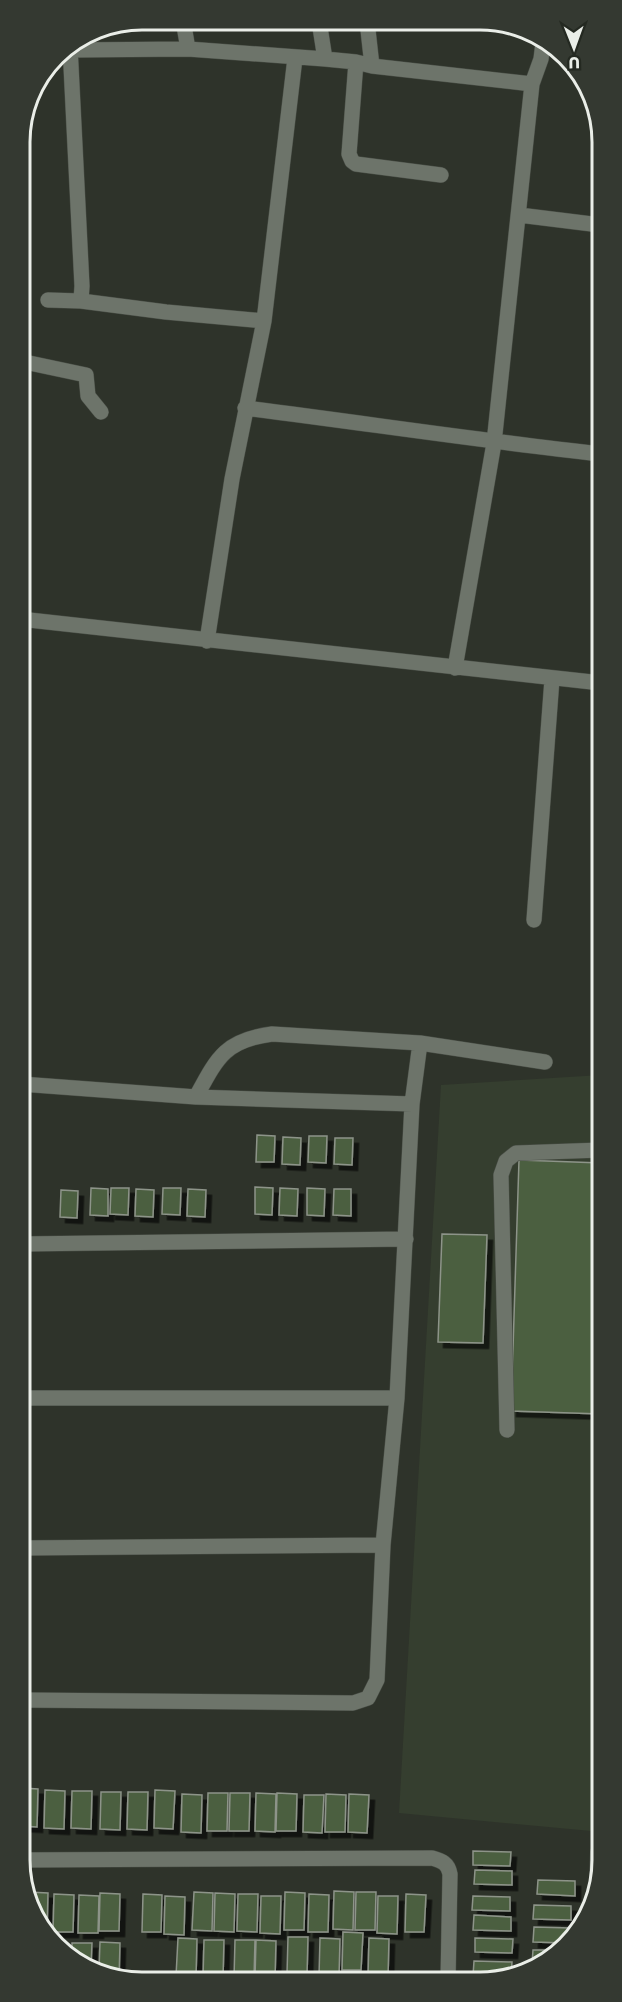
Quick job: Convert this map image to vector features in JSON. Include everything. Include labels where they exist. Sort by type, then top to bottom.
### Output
[{"type":"street","points":[[185,30],[188,49]]},
{"type":"street","points":[[321,30],[326,59]]},
{"type":"street","points":[[366,30],[364,64],[349,154],[352,161],[356,164],[441,175]]},
{"type":"street","points":[[81,48],[188,49],[326,59],[532,84]]},
{"type":"street","points":[[455,668],[494,443],[532,84],[542,49]]},
{"type":"street","points":[[70,56],[82,274],[81,302]]},
{"type":"street","points":[[207,640],[232,478],[264,321],[295,58]]},
{"type":"street","points":[[519,215],[592,224]]},
{"type":"street","points":[[48,300],[264,321]]},
{"type":"street","points":[[30,363],[86,375],[88,396],[101,411]]},
{"type":"street","points":[[245,408],[381,425],[494,443],[592,453]]},
{"type":"street","points":[[30,620],[592,682]]},
{"type":"street","points":[[534,920],[552,679]]},
{"type":"street","points":[[196,1097],[216,1061],[233,1046],[253,1036],[272,1034],[420,1043],[545,1062]]},
{"type":"street","points":[[30,1700],[353,1703],[368,1698],[377,1680],[383,1545],[397,1398],[412,1104],[420,1043]]},
{"type":"street","points":[[30,1085],[196,1097],[412,1104]]},
{"type":"street","points":[[507,1430],[501,1175],[506,1161],[516,1153],[592,1150]]},
{"type":"street","points":[[30,1244],[406,1239]]},
{"type":"street","points":[[30,1398],[397,1398]]},
{"type":"street","points":[[30,1548],[383,1545]]},
{"type":"street","points":[[30,1860],[420,1858],[440,1860],[448,1868],[450,1874],[448,1972]]},
{"type":"shaded area","points":[[592,1076],[592,1831],[399,1813],[441,1085]]},
{"type":"building","points":[[257,1135],[275,1136],[274,1162],[256,1162]]},
{"type":"building","points":[[309,1136],[327,1136],[326,1163],[308,1162]]},
{"type":"building","points":[[283,1137],[301,1138],[300,1165],[282,1164]]},
{"type":"building","points":[[335,1138],[353,1138],[352,1165],[334,1164]]},
{"type":"building","points":[[519,1160],[592,1163],[592,1414],[511,1411]]},
{"type":"building","points":[[255,1187],[273,1188],[272,1215],[255,1214]]},
{"type":"building","points":[[91,1188],[108,1189],[108,1216],[90,1215]]},
{"type":"building","points":[[111,1188],[129,1188],[128,1215],[110,1214]]},
{"type":"building","points":[[163,1188],[181,1188],[180,1215],[162,1214]]},
{"type":"building","points":[[280,1188],[298,1189],[297,1216],[279,1215]]},
{"type":"building","points":[[307,1188],[325,1189],[324,1216],[307,1215]]},
{"type":"building","points":[[136,1189],[154,1190],[153,1217],[135,1216]]},
{"type":"building","points":[[188,1189],[206,1190],[205,1217],[187,1216]]},
{"type":"building","points":[[334,1189],[351,1189],[351,1216],[333,1215]]},
{"type":"building","points":[[61,1190],[78,1191],[77,1218],[60,1217]]},
{"type":"building","points":[[442,1234],[487,1235],[483,1343],[438,1342]]},
{"type":"building","points":[[30,1788],[38,1789],[37,1827],[30,1827]]},
{"type":"building","points":[[45,1790],[65,1791],[64,1829],[44,1828]]},
{"type":"building","points":[[155,1790],[175,1791],[173,1829],[154,1828]]},
{"type":"building","points":[[72,1791],[92,1791],[91,1829],[71,1828]]},
{"type":"building","points":[[101,1792],[121,1792],[120,1830],[100,1829]]},
{"type":"building","points":[[128,1792],[148,1792],[147,1830],[127,1829]]},
{"type":"building","points":[[208,1793],[228,1793],[227,1831],[207,1831]]},
{"type":"building","points":[[230,1793],[250,1793],[249,1831],[229,1831]]},
{"type":"building","points":[[256,1793],[276,1794],[275,1832],[255,1831]]},
{"type":"building","points":[[277,1793],[297,1794],[296,1831],[276,1831]]},
{"type":"building","points":[[182,1794],[202,1795],[201,1833],[181,1832]]},
{"type":"building","points":[[326,1794],[346,1795],[345,1832],[325,1832]]},
{"type":"building","points":[[349,1794],[369,1795],[367,1833],[348,1832]]},
{"type":"building","points":[[304,1795],[324,1795],[322,1833],[303,1832]]},
{"type":"building","points":[[473,1851],[511,1852],[510,1866],[473,1865]]},
{"type":"building","points":[[475,1870],[512,1871],[512,1885],[474,1884]]},
{"type":"building","points":[[538,1880],[575,1881],[575,1896],[537,1894]]},
{"type":"building","points":[[334,1891],[354,1892],[353,1930],[333,1929]]},
{"type":"building","points":[[35,1892],[48,1893],[47,1919]]},
{"type":"building","points":[[194,1892],[213,1893],[212,1931],[192,1930]]},
{"type":"building","points":[[285,1892],[305,1893],[304,1930],[284,1930]]},
{"type":"building","points":[[356,1892],[376,1892],[375,1930],[355,1930]]},
{"type":"building","points":[[100,1893],[120,1894],[119,1931],[99,1931]]},
{"type":"building","points":[[215,1893],[235,1894],[234,1932],[214,1931]]},
{"type":"building","points":[[54,1894],[74,1895],[73,1932],[57,1932],[53,1928]]},
{"type":"building","points":[[143,1894],[162,1895],[161,1932],[142,1932]]},
{"type":"building","points":[[238,1894],[258,1894],[257,1932],[237,1931]]},
{"type":"building","points":[[309,1894],[329,1895],[328,1932],[308,1932]]},
{"type":"building","points":[[406,1894],[426,1895],[424,1932],[405,1932]]},
{"type":"building","points":[[79,1895],[99,1896],[98,1933],[78,1933]]},
{"type":"building","points":[[165,1896],[185,1897],[184,1935],[164,1934]]},
{"type":"building","points":[[261,1896],[281,1896],[280,1934],[260,1933]]},
{"type":"building","points":[[378,1896],[398,1896],[397,1934],[377,1933]]},
{"type":"building","points":[[473,1896],[510,1897],[510,1911],[472,1910]]},
{"type":"building","points":[[534,1905],[571,1906],[571,1920],[533,1919]]},
{"type":"building","points":[[474,1915],[511,1917],[511,1931],[473,1930]]},
{"type":"building","points":[[534,1927],[569,1928],[555,1943],[533,1942]]},
{"type":"building","points":[[343,1932],[363,1933],[361,1970],[342,1970]]},
{"type":"building","points":[[288,1937],[308,1937],[307,1972],[287,1972]]},
{"type":"building","points":[[178,1938],[197,1939],[196,1972],[176,1972]]},
{"type":"building","points":[[320,1938],[340,1939],[339,1972],[319,1972]]},
{"type":"building","points":[[369,1938],[389,1939],[388,1972],[368,1972]]},
{"type":"building","points":[[475,1938],[513,1939],[512,1953],[475,1952]]},
{"type":"building","points":[[204,1940],[224,1940],[223,1972],[203,1972]]},
{"type":"building","points":[[235,1940],[255,1940],[254,1972],[234,1972]]},
{"type":"building","points":[[256,1940],[276,1941],[275,1972],[255,1972]]},
{"type":"building","points":[[100,1942],[120,1943],[119,1970],[99,1963]]},
{"type":"building","points":[[72,1943],[92,1943],[91,1959],[80,1953],[72,1947]]},
{"type":"building","points":[[533,1950],[546,1950],[536,1957],[532,1959]]},
{"type":"building","points":[[474,1961],[512,1962],[512,1967],[502,1970],[473,1972]]}]
